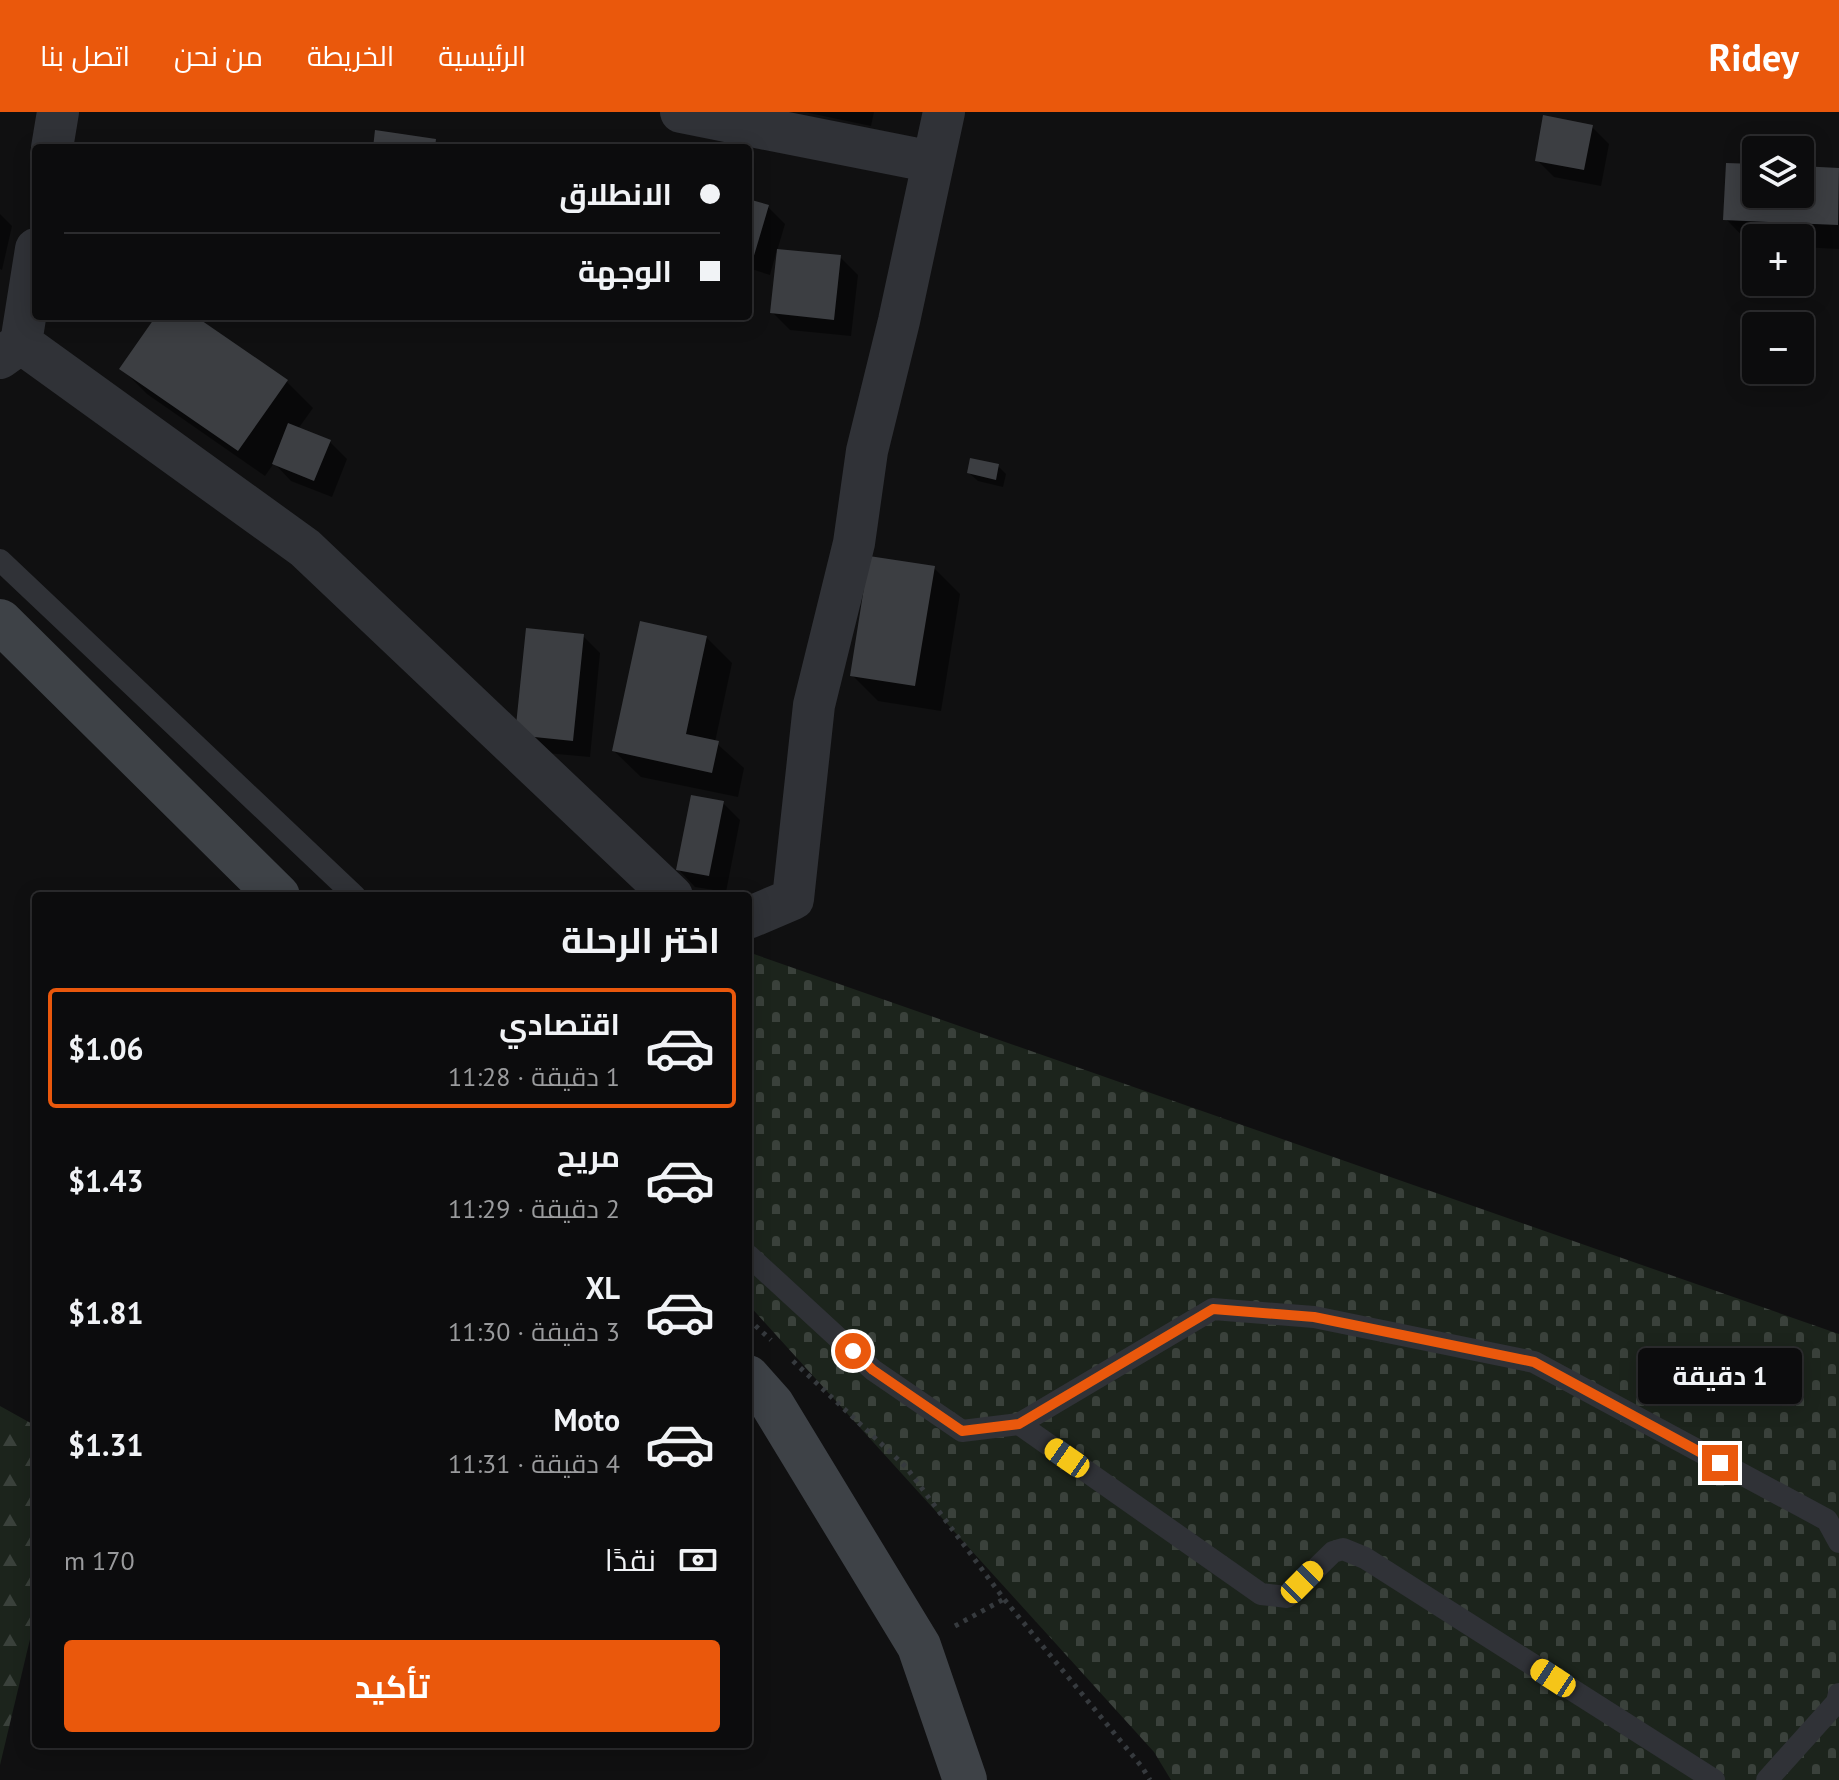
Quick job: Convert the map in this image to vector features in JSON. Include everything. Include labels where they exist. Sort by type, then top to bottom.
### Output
[{"type":"main road","points":[[0,621],[274,892]]},
{"type":"main road","points":[[752,1382],[772,1404],[919,1646],[965,1780]]},
{"type":"street","points":[[53,144],[58,112]]},
{"type":"street","points":[[681,112],[933,162]]},
{"type":"street","points":[[752,916],[793,899],[814,705],[854,543],[867,451],[899,321],[944,112]]},
{"type":"street","points":[[32,265],[10,350],[305,548],[668,892]]},
{"type":"lane","points":[[0,560],[351,892]]},
{"type":"lane","points":[[752,1259],[873,1370],[962,1431],[1019,1424],[1213,1309],[1314,1317],[1534,1362],[1827,1520],[1839,1542]]},
{"type":"lane","points":[[1019,1424],[1261,1594],[1287,1597],[1333,1552],[1343,1549],[1365,1558],[1714,1780]]},
{"type":"lane","points":[[1767,1780],[1837,1702],[1839,1694]]},
{"type":"path","points":[[752,1323],[906,1467],[1004,1599],[1150,1780]]},
{"type":"path","points":[[919,1646],[1004,1599]]},
{"type":"green space","points":[[752,953],[1839,1334],[1839,1780],[1171,1780],[1154,1752],[752,1308]]},
{"type":"green space","points":[[0,1406],[32,1424],[32,1631],[0,1765]]},
{"type":"building","points":[[1543,115],[1593,125],[1584,170],[1535,161]]},
{"type":"building","points":[[375,130],[436,139],[435,144],[373,144]]},
{"type":"building","points":[[1726,163],[1742,164],[1742,208],[1814,208],[1814,167],[1839,168],[1838,225],[1723,220]]},
{"type":"building","points":[[752,200],[769,205],[752,259]]},
{"type":"building","points":[[777,249],[841,255],[834,320],[770,313]]},
{"type":"building","points":[[153,320],[201,320],[288,380],[238,451],[119,369]]},
{"type":"building","points":[[288,423],[331,440],[314,481],[272,464]]},
{"type":"building","points":[[970,458],[999,464],[996,480],[967,473]]},
{"type":"building","points":[[869,556],[935,566],[915,686],[850,676]]},
{"type":"building","points":[[640,621],[707,636],[686,734],[719,741],[712,773],[612,751]]},
{"type":"building","points":[[526,628],[584,634],[573,741],[515,735]]},
{"type":"building","points":[[691,795],[724,801],[709,876],[676,870]]},
{"type":"route","points":[[853,1351],[873,1370],[962,1431],[1019,1424],[1213,1309],[1314,1317],[1534,1362],[1720,1463]]}]
